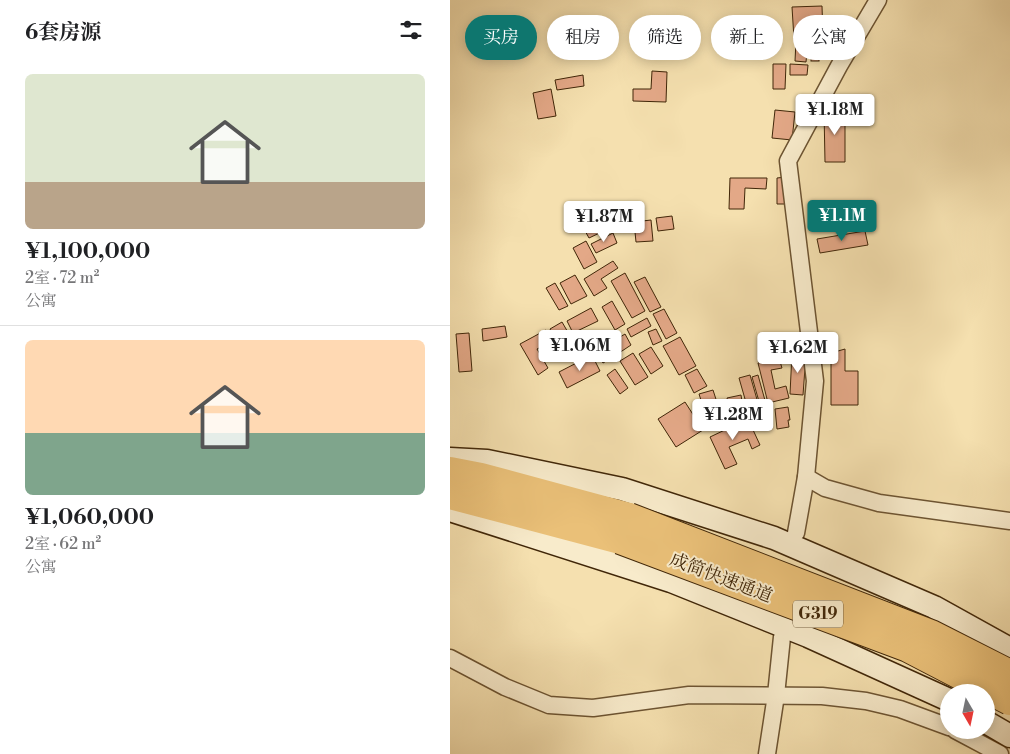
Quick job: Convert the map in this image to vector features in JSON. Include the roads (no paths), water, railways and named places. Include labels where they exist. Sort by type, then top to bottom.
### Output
[{"type":"highway","name":"成简快速通道","points":[[450,471],[481,477],[624,529],[931,634],[1010,674]]},
{"type":"highway","name":"成简快速通道","points":[[450,495],[624,529],[908,648],[1010,700]]},
{"type":"street","points":[[796,533],[806,477],[815,381],[788,161],[839,66],[878,0]]},
{"type":"street","points":[[450,458],[487,461],[622,489],[774,538],[934,607],[1010,649]]},
{"type":"street","points":[[806,477],[824,488],[878,503],[1010,521]]},
{"type":"street","points":[[450,510],[672,581],[808,636],[940,696]]},
{"type":"street","points":[[767,754],[782,637]]},
{"type":"street","points":[[450,658],[505,688],[549,705],[593,708],[690,695],[822,696],[866,701],[900,708],[940,723]]},
{"type":"street","points":[[995,727],[1010,736]]},
{"type":"street","points":[[972,739],[1000,754]]}]
